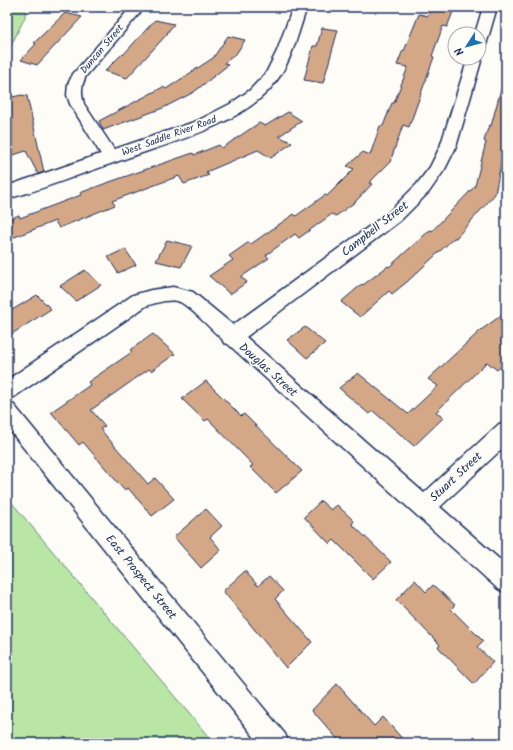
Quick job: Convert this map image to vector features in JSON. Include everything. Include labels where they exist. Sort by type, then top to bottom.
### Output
[{"type":"street","name":"Duncan Street","points":[[111,157],[77,104],[74,95],[75,84],[83,70],[138,7]]},
{"type":"street","name":"West Saddle River Road","points":[[7,193],[203,125],[243,104],[271,78],[279,64],[300,7]]},
{"type":"street","points":[[484,26],[490,7]]},
{"type":"street","name":"Campbell Street","points":[[231,337],[395,216],[423,188],[437,169],[448,147],[473,66]]},
{"type":"street","name":"Douglas Street","points":[[7,391],[133,304],[155,295],[169,294],[184,296],[202,309],[231,337],[506,581]]},
{"type":"street","name":"East Prospect Street","points":[[7,411],[276,743]]},
{"type":"street","name":"Stuart Street","points":[[424,508],[506,431]]},
{"type":"green space","points":[[7,7],[25,7],[25,17],[7,54]]},
{"type":"green space","points":[[7,497],[214,743],[9,743],[7,740]]},
{"type":"building","points":[[431,7],[455,7],[447,27],[443,26],[432,56],[434,57],[409,127],[403,125],[390,162],[369,183],[372,184],[355,202],[336,216],[332,214],[299,238],[295,234],[266,255],[269,258],[241,277],[247,282],[230,294],[209,276],[233,260],[229,256],[249,242],[251,244],[294,214],[296,216],[325,195],[327,196],[354,169],[347,166],[363,152],[370,155],[380,126],[383,126],[392,103],[394,103],[408,67],[397,65],[403,50],[404,51],[419,14],[428,16]]},
{"type":"building","points":[[65,13],[82,17],[37,65],[21,60],[36,44],[34,43]]},
{"type":"building","points":[[155,20],[174,24],[168,33],[127,78],[105,71],[122,54],[123,55]]},
{"type":"building","points":[[322,28],[338,30],[323,83],[304,80],[313,46],[317,46]]},
{"type":"building","points":[[228,36],[245,40],[236,54],[224,63],[228,65],[194,92],[163,108],[103,130],[99,121],[163,87],[166,89],[213,58]]},
{"type":"building","points":[[501,89],[506,89],[506,137],[495,194],[456,238],[454,238],[408,281],[392,294],[389,291],[360,317],[341,302],[362,284],[363,285],[388,266],[389,267],[430,230],[432,231],[475,186],[486,142],[484,141],[489,125],[491,126]]},
{"type":"building","points":[[22,95],[27,96],[44,172],[38,174],[26,151],[7,157],[7,98]]},
{"type":"building","points":[[288,112],[302,121],[279,136],[292,143],[271,158],[258,150],[206,172],[209,175],[184,184],[179,176],[112,201],[115,205],[59,228],[55,221],[7,240],[7,220],[19,215],[20,218],[81,195],[80,193],[101,185],[193,153],[194,155],[219,145],[222,148],[259,123],[265,126]]},
{"type":"building","points":[[167,240],[192,246],[181,267],[156,261]]},
{"type":"building","points":[[125,249],[136,265],[118,273],[108,257]]},
{"type":"building","points":[[85,270],[101,285],[76,301],[60,286]]},
{"type":"building","points":[[37,295],[51,309],[7,337],[7,313]]},
{"type":"building","points":[[506,312],[506,362],[497,370],[487,362],[436,412],[443,418],[414,446],[373,411],[369,414],[339,388],[358,373],[408,414],[438,386],[428,379],[481,330]]},
{"type":"building","points":[[305,327],[325,343],[307,358],[287,340]]},
{"type":"building","points":[[153,334],[175,354],[151,371],[149,369],[91,410],[105,426],[100,429],[148,484],[155,478],[174,499],[152,516],[128,488],[124,490],[83,442],[79,445],[51,412],[90,385],[88,382],[132,352],[130,350]]},
{"type":"building","points":[[206,381],[241,416],[244,414],[302,471],[276,493],[250,467],[253,465],[208,419],[205,421],[182,399]]},
{"type":"building","points":[[321,501],[331,510],[337,505],[354,521],[352,524],[391,562],[373,579],[334,540],[330,544],[304,517]]},
{"type":"building","points":[[206,509],[222,526],[210,537],[221,550],[201,568],[174,537]]},
{"type":"building","points":[[245,571],[258,586],[269,576],[283,591],[275,599],[312,642],[286,668],[223,591]]},
{"type":"building","points":[[415,580],[426,592],[433,585],[455,605],[451,609],[483,641],[477,647],[493,662],[474,684],[438,647],[440,645],[396,600]]},
{"type":"building","points":[[337,684],[374,726],[383,717],[406,743],[341,743],[312,710]]}]
